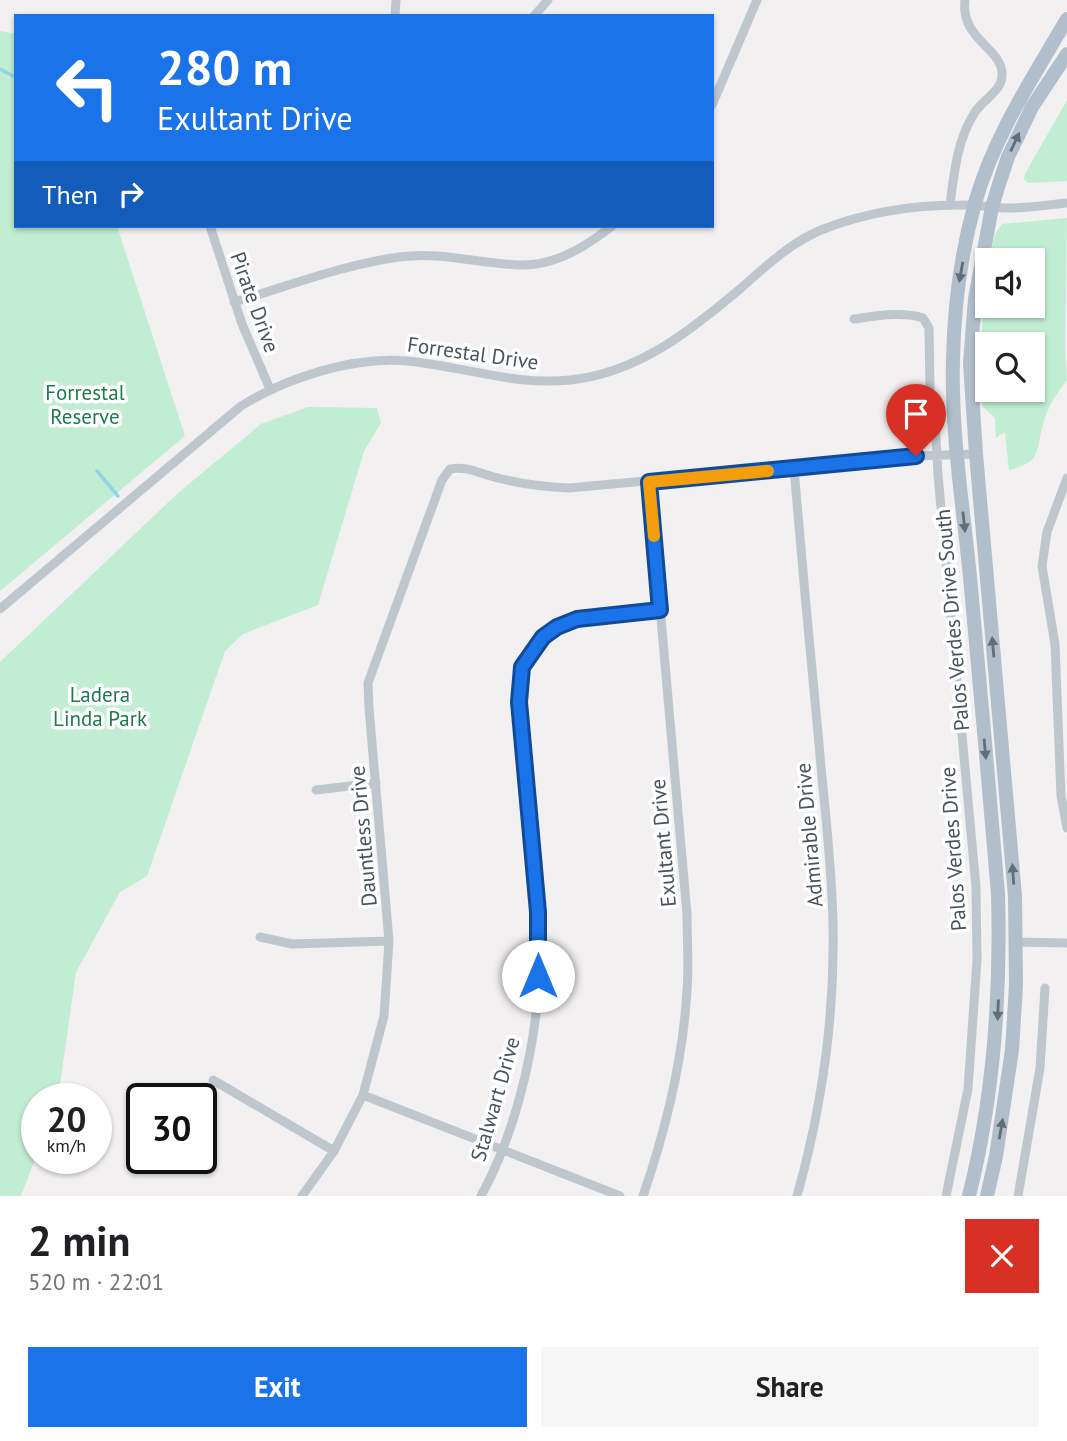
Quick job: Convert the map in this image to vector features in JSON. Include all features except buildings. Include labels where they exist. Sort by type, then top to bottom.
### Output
[{"type":"main road","name":"Palos Verdes Drive South","points":[[969,1196],[988,1107],[997,1030],[999,942],[997,881],[957,454],[953,361],[960,278],[974,205],[997,141],[1018,99],[1067,19]]},
{"type":"main road","name":"Palos Verdes Drive South","points":[[987,1196],[998,1145],[1012,1050],[1016,942],[1012,851],[970,363],[975,299],[992,207],[1017,136],[1032,107],[1067,54]]},
{"type":"main road","points":[[999,942],[1016,942]]},
{"type":"street","points":[[536,14],[548,0]]},
{"type":"street","points":[[714,100],[757,0]]},
{"type":"street","points":[[950,205],[955,164],[967,127],[975,111],[997,89],[1003,76],[1000,65],[971,31],[966,17],[965,0]]},
{"type":"street","name":"Forrestal Drive","points":[[0,609],[241,406],[270,388],[329,369],[386,360],[520,379],[570,380],[594,376],[663,349],[766,265],[819,231],[892,209],[950,205],[1028,207],[1067,203]]},
{"type":"street","name":"Pirate Drive","points":[[211,228],[234,302],[270,388]]},
{"type":"street","points":[[234,302],[349,267],[397,257],[420,255],[522,265],[540,263],[574,251],[609,228]]},
{"type":"street","name":"Palos Verdes Drive","points":[[854,319],[915,315],[923,318],[929,328],[930,391],[935,421],[976,887],[977,960],[968,1089],[946,1196]]},
{"type":"street","points":[[649,482],[976,454]]},
{"type":"street","name":"Dauntless Drive","points":[[302,1196],[334,1151],[363,1095],[384,1016],[389,941],[368,683],[442,480],[450,469],[463,467],[496,478],[540,486],[569,488],[649,482]]},
{"type":"street","name":"Admirable Drive","points":[[794,469],[830,871],[833,959],[829,1038],[824,1075],[816,1122],[797,1196]]},
{"type":"street","points":[[1067,478],[1047,532],[1042,566],[1055,644],[1060,796],[1067,828]]},
{"type":"street","name":"Exultant Drive","points":[[643,1196],[664,1132],[676,1080],[687,990],[687,914],[649,482]]},
{"type":"street","name":"Stalwart Drive","points":[[481,1196],[503,1150],[524,1078],[538,994],[538,912],[519,702],[522,667],[543,637],[557,627],[577,619],[660,610]]},
{"type":"street","points":[[316,790],[376,783]]},
{"type":"street","points":[[260,937],[292,944],[389,941]]},
{"type":"street","points":[[1016,942],[1067,943]]},
{"type":"street","points":[[1018,1196],[1040,1068],[1045,988]]},
{"type":"street","points":[[213,1080],[334,1151]]},
{"type":"street","points":[[363,1095],[620,1196]]},
{"type":"green space","name":"Forrestal Reserve","points":[[0,31],[14,34],[14,228],[118,228],[185,436],[0,591]]},
{"type":"green space","points":[[1067,100],[1067,181],[1028,183],[1024,179],[1025,174]]},
{"type":"green space","points":[[1067,218],[1067,380],[1047,413],[1035,455],[1027,463],[1009,470],[1005,432],[996,438],[995,418],[983,407],[983,402],[1045,402],[1045,332],[982,332],[983,318],[1045,318],[1045,248],[992,248],[995,234],[1002,224]]},
{"type":"green space","name":"Ladera Linda Park","points":[[308,407],[377,408],[381,423],[364,451],[318,605],[243,634],[225,651],[147,876],[120,892],[76,972],[60,1083],[21,1083],[21,1174],[29,1174],[21,1196],[0,1196],[0,662],[178,493],[261,424]]},
{"type":"waterway","points":[[0,69],[14,76]]},
{"type":"waterway","points":[[97,471],[118,496]]},
{"type":"slow traffic","points":[[654,536],[649,482],[768,471]]},
{"type":"route","points":[[538,976],[538,912],[519,702],[522,667],[543,637],[557,627],[577,619],[660,610],[649,482],[916,456]]}]
